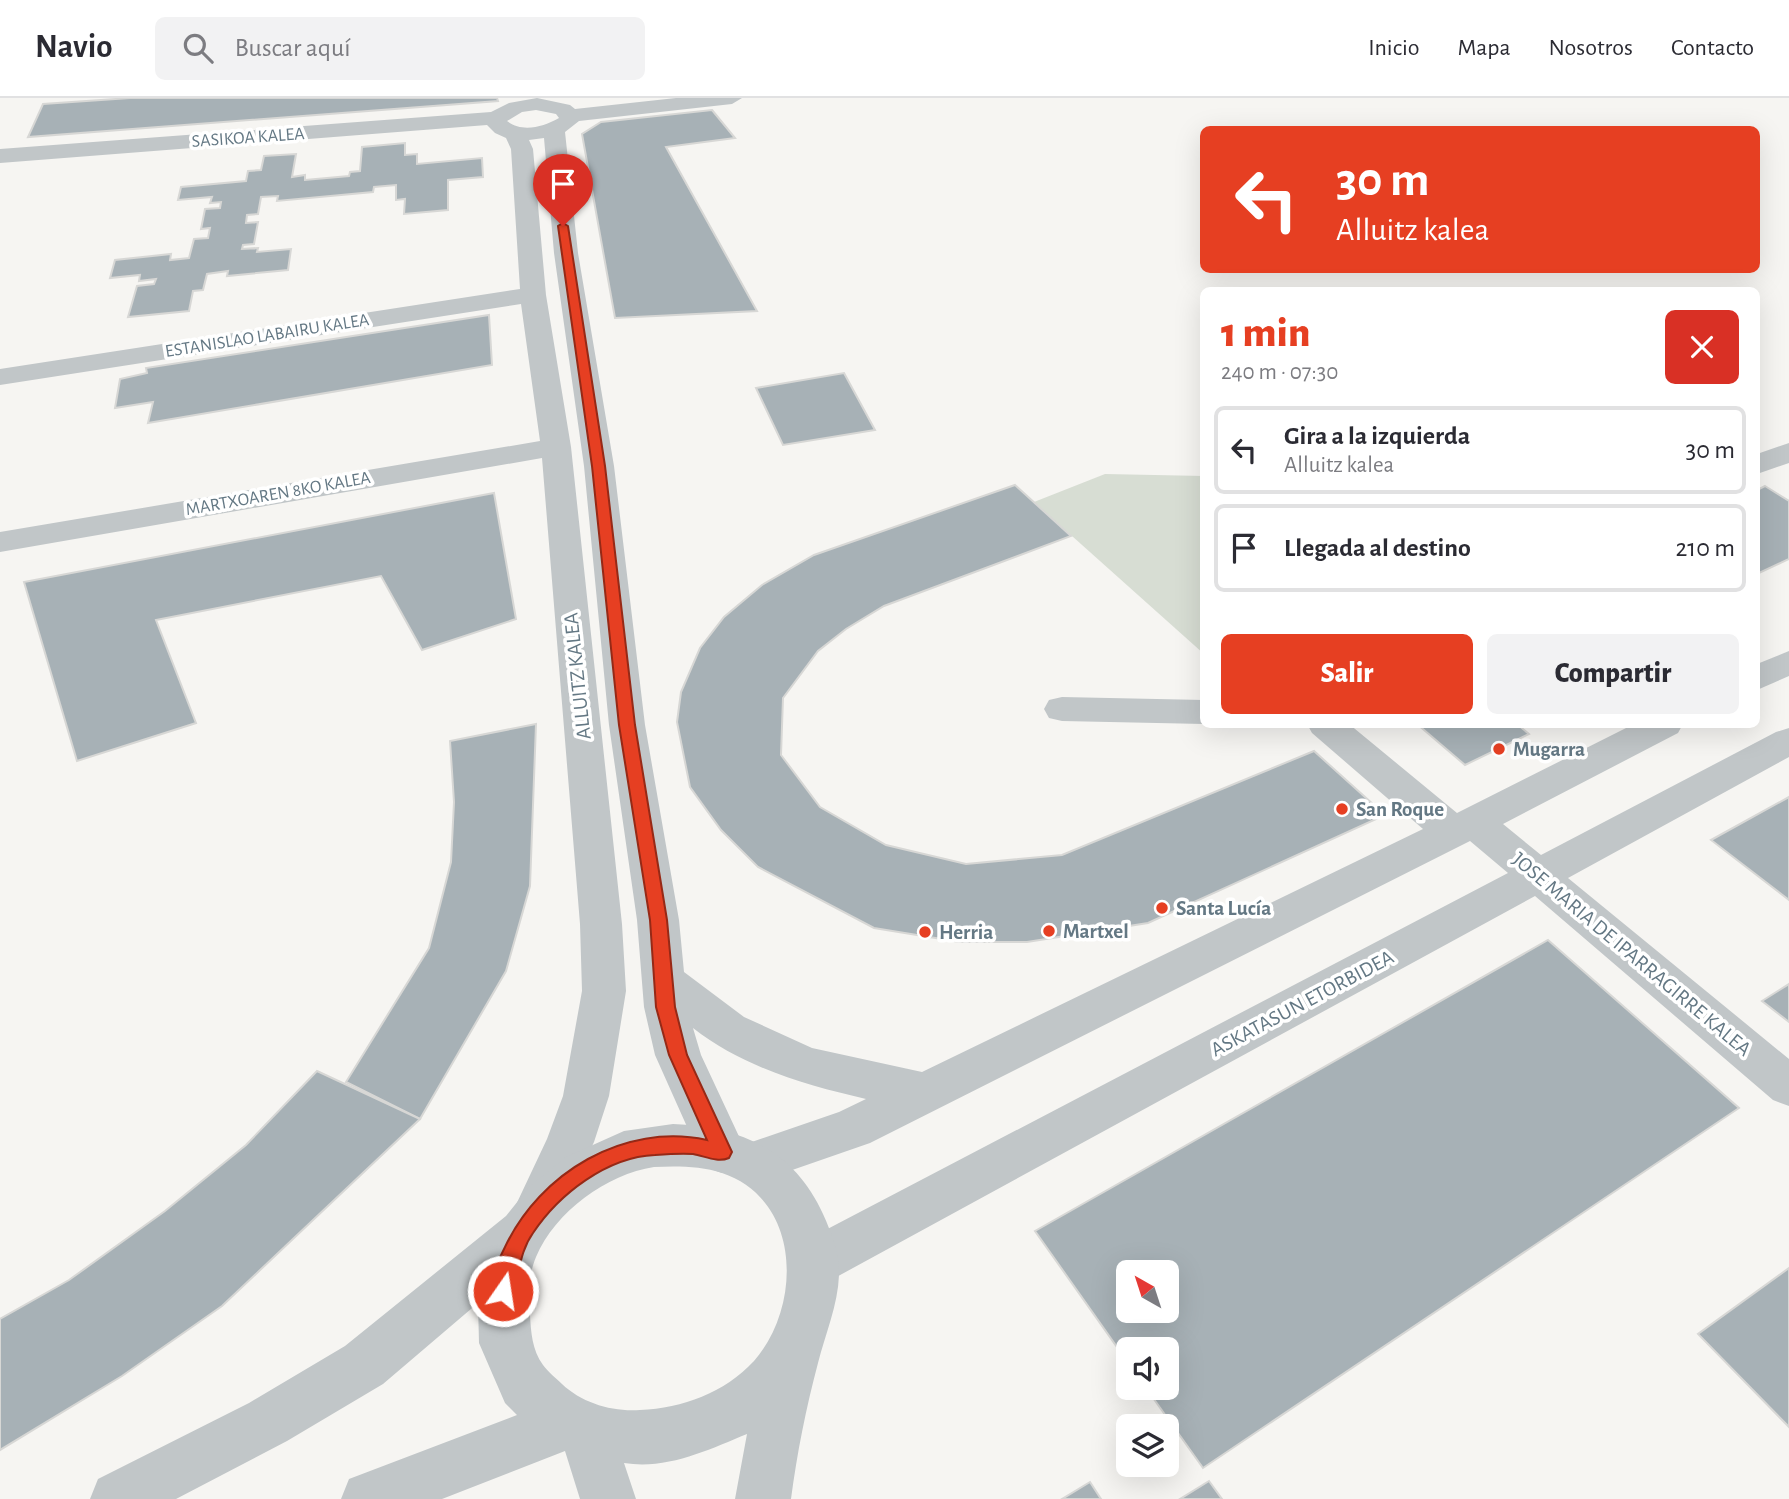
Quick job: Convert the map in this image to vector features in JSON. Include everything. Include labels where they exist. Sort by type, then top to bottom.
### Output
[{"type":"street","points":[[505,125],[507,110],[549,112],[732,98]]},
{"type":"street","points":[[549,112],[566,253],[599,466],[627,725],[658,920],[666,1007],[678,1055],[738,1157],[786,1195],[805,1227],[813,1263],[810,1303],[796,1344],[770,1448],[763,1499]]},
{"type":"street","name":"SASIKOA KALEA","points":[[0,156],[505,125],[549,112]]},
{"type":"street","name":"ALLUITZ KALEA","points":[[505,125],[522,149],[533,295],[556,447],[601,924],[604,991],[586,1096],[570,1142],[506,1268],[500,1314],[509,1357],[532,1395],[577,1427]]},
{"type":"street","name":"ESTANISLAO LABAIRU KALEA","points":[[0,377],[533,295]]},
{"type":"street","name":"MARTXOAREN 8KO KALEA","points":[[0,542],[556,447]]},
{"type":"street","points":[[1760,464],[1789,452]]},
{"type":"street","points":[[1760,676],[1789,662]]},
{"type":"street","points":[[1062,709],[1200,712]]},
{"type":"street","name":"JOSE MARIA DE IPARRAGIRRE KALEA","points":[[1330,728],[1464,827],[1535,875],[1789,1086]]},
{"type":"street","points":[[118,1499],[268,1422],[364,1365],[440,1304],[569,1180],[608,1158],[651,1146],[691,1145],[738,1157],[853,1128],[1464,827],[1657,728]]},
{"type":"street","name":"ASKATASUN ETORBIDEA","points":[[813,1263],[1026,1152],[1535,875],[1789,741]]},
{"type":"street","points":[[663,980],[728,1030],[806,1066],[923,1093]]},
{"type":"street","points":[[369,1499],[577,1427],[633,1440],[682,1434],[729,1416],[768,1384],[796,1344]]},
{"type":"street","points":[[577,1427],[608,1499]]},
{"type":"shaded area","points":[[1105,474],[1200,476],[1200,650],[1034,502]]},
{"type":"building","points":[[130,98],[497,98],[498,101],[28,137],[43,104]]},
{"type":"building","points":[[712,110],[735,138],[666,147],[757,311],[615,318],[582,134],[601,122]]},
{"type":"building","points":[[405,143],[405,155],[417,154],[417,164],[482,158],[483,177],[448,180],[448,210],[404,214],[405,199],[396,200],[396,185],[374,187],[373,192],[277,201],[278,196],[261,197],[258,214],[247,215],[246,223],[258,222],[254,244],[243,245],[242,249],[258,248],[257,252],[291,249],[288,270],[227,276],[228,271],[207,274],[203,290],[193,291],[189,311],[128,317],[137,286],[154,284],[156,279],[139,281],[140,275],[110,278],[115,260],[171,254],[170,260],[189,258],[194,239],[208,238],[210,228],[201,229],[205,209],[220,208],[221,202],[210,203],[212,197],[178,200],[181,187],[246,181],[248,171],[261,170],[264,156],[296,154],[292,177],[305,175],[305,180],[349,176],[350,172],[360,171],[362,147]]},
{"type":"building","points":[[489,315],[492,365],[148,423],[153,402],[115,408],[120,379],[147,373],[146,368]]},
{"type":"building","points":[[844,373],[875,430],[783,445],[756,388]]},
{"type":"building","points":[[1015,485],[1071,536],[884,606],[846,629],[818,651],[783,698],[781,755],[820,807],[886,845],[966,864],[1062,855],[1314,751],[1385,815],[1148,923],[1027,942],[960,942],[874,928],[758,867],[721,830],[690,787],[677,722],[681,692],[700,648],[724,617],[762,585],[814,555]]},
{"type":"building","points":[[1765,486],[1789,501],[1789,559],[1760,573],[1760,488]]},
{"type":"building","points":[[494,493],[516,619],[422,650],[381,576],[156,620],[196,723],[77,761],[24,582]]},
{"type":"building","points":[[536,724],[530,886],[506,971],[420,1119],[346,1082],[429,948],[451,862],[454,802],[450,741]]},
{"type":"building","points":[[1422,728],[1522,728],[1529,734],[1465,765]]},
{"type":"building","points":[[1789,797],[1789,900],[1711,840]]},
{"type":"building","points":[[1548,940],[1739,1108],[1203,1468],[1179,1434],[1179,1414],[1165,1414],[1155,1400],[1179,1400],[1179,1337],[1116,1337],[1116,1346],[1035,1231]]},
{"type":"building","points":[[1789,984],[1789,1022],[1762,1001]]},
{"type":"building","points":[[317,1071],[420,1119],[222,1306],[122,1376],[0,1450],[0,1319],[69,1280],[165,1211],[246,1145]]},
{"type":"building","points":[[1789,1268],[1789,1427],[1698,1334]]},
{"type":"building","points":[[1209,1481],[1222,1499],[1180,1499]]},
{"type":"building","points":[[1090,1482],[1101,1499],[1062,1499]]},
{"type":"place","name":"Mugarra","points":[[1499,749]]},
{"type":"place","name":"San Roque","points":[[1342,809]]},
{"type":"place","name":"Santa Lucía","points":[[1162,908]]},
{"type":"place","name":"Martxel","points":[[1049,931]]},
{"type":"place","name":"Herria","points":[[925,932]]},
{"type":"route","points":[[503,1291],[506,1268],[525,1227],[569,1180],[608,1158],[651,1146],[691,1145],[722,1152],[678,1055],[666,1007],[658,920],[627,725],[599,466],[563,226]]}]
